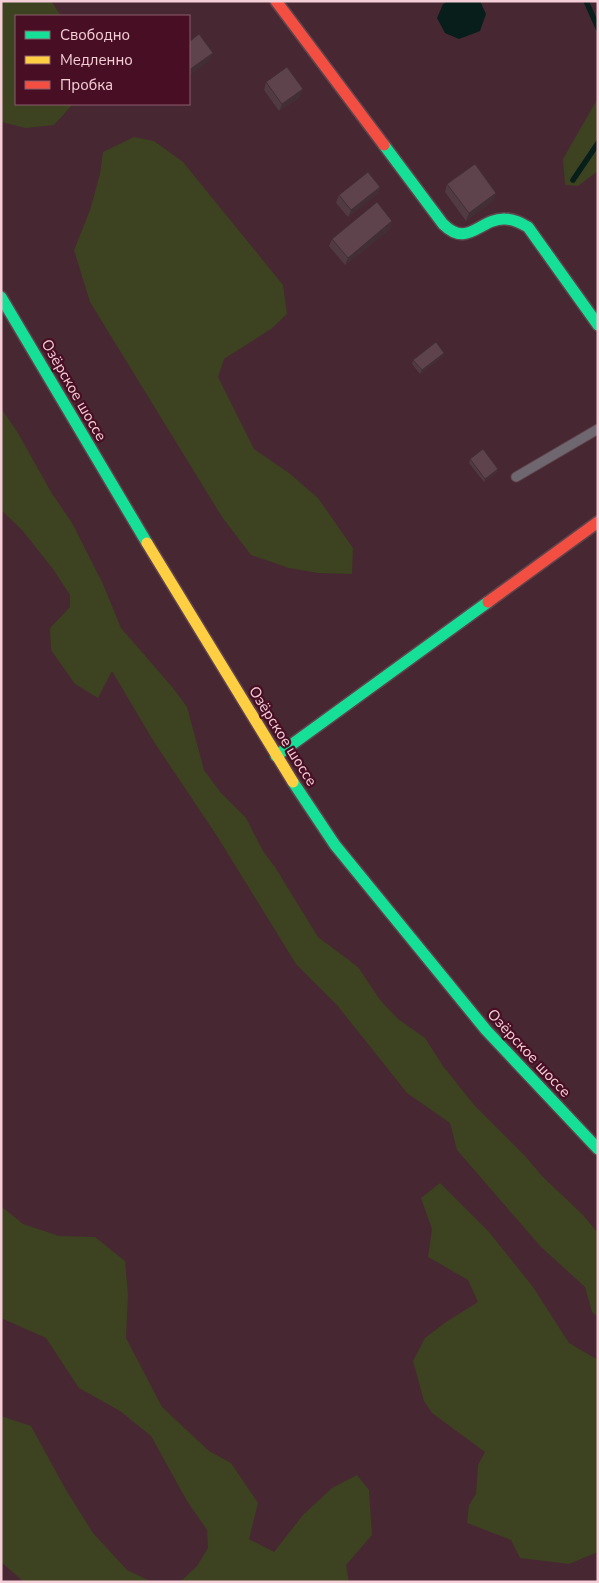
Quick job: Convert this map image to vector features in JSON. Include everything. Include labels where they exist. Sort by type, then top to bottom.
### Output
[{"type":"main road","points":[[276,1],[443,224],[454,233],[466,234],[500,218],[516,220],[528,227],[598,325]]},
{"type":"main road","name":"Озёрское шоссе","points":[[1,297],[122,503],[276,756],[335,845],[486,1030],[598,1149]]},
{"type":"main road","points":[[276,756],[598,522]]},
{"type":"lane","points":[[516,477],[598,429]]},
{"type":"green space","points":[[1,1],[51,1],[60,15],[15,15],[15,105],[72,105],[54,125],[26,128],[1,122]]},
{"type":"green space","points":[[598,98],[598,171],[578,186],[565,185],[563,159]]},
{"type":"green space","points":[[134,137],[154,141],[183,162],[283,285],[287,314],[271,329],[224,359],[218,377],[254,449],[289,473],[318,498],[353,548],[352,574],[318,573],[289,568],[251,555],[222,517],[90,302],[74,250],[90,210],[100,174],[103,152]]},
{"type":"green space","points":[[1,408],[18,433],[51,492],[72,523],[103,584],[121,628],[187,707],[204,770],[221,793],[246,818],[263,851],[318,937],[358,967],[380,1000],[398,1019],[425,1038],[443,1066],[475,1106],[526,1157],[542,1176],[583,1215],[598,1233],[598,1317],[592,1312],[585,1287],[541,1247],[457,1150],[450,1123],[407,1093],[337,1005],[296,964],[217,836],[154,742],[112,671],[98,698],[75,684],[51,650],[50,628],[70,607],[70,595],[53,569],[22,530],[1,510]]},
{"type":"green space","points":[[440,1183],[489,1232],[533,1287],[569,1343],[598,1360],[598,1552],[569,1564],[520,1558],[511,1540],[467,1523],[469,1505],[476,1494],[478,1465],[485,1452],[432,1413],[424,1401],[413,1361],[425,1338],[478,1302],[468,1280],[428,1257],[432,1229],[421,1198]]},
{"type":"green space","points":[[1,1206],[23,1224],[59,1236],[95,1237],[125,1261],[128,1294],[126,1338],[162,1407],[209,1451],[231,1463],[258,1503],[249,1539],[274,1552],[303,1515],[332,1488],[357,1475],[369,1490],[372,1535],[346,1565],[349,1582],[180,1582],[197,1566],[208,1548],[207,1530],[187,1501],[151,1436],[120,1411],[79,1388],[46,1338],[1,1318]]},
{"type":"green space","points":[[1,1416],[31,1426],[66,1490],[93,1533],[127,1570],[152,1582],[24,1582],[1,1562]]},
{"type":"shaded area","points":[[449,1],[480,1],[486,14],[480,31],[459,39],[445,33],[437,18],[443,4]]},
{"type":"building","points":[[199,34],[213,53],[190,69],[190,41]]},
{"type":"building","points":[[287,67],[303,89],[282,104],[266,82]]},
{"type":"building","points":[[475,164],[496,193],[469,213],[447,184]]},
{"type":"building","points":[[368,172],[380,187],[351,210],[339,195]]},
{"type":"building","points":[[377,202],[392,221],[348,258],[332,239]]},
{"type":"building","points":[[436,342],[444,353],[422,370],[413,360]]},
{"type":"building","points":[[483,449],[498,469],[485,479],[470,459]]},
{"type":"waterway","points":[[586,1],[598,28]]},
{"type":"waterway","points":[[573,180],[598,143]]},
{"type":"traffic: fast","points":[[384,145],[443,224],[452,231],[460,234],[467,233],[496,220],[505,219],[514,220],[528,227],[598,325]]},
{"type":"traffic: fast","points":[[1,297],[147,543]]},
{"type":"traffic: fast","points":[[276,756],[488,602]]},
{"type":"traffic: fast","points":[[293,782],[335,845],[486,1030],[598,1149]]},
{"type":"traffic: slow","points":[[147,543],[293,782]]},
{"type":"traffic: jam","points":[[276,1],[384,145]]},
{"type":"traffic: jam","points":[[488,602],[598,522]]}]
